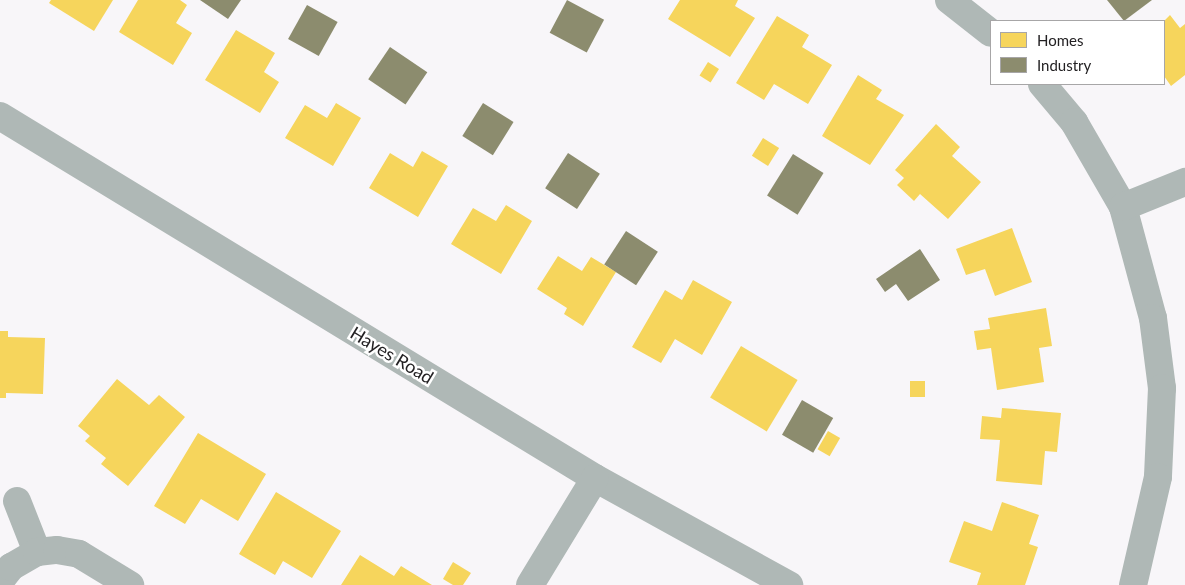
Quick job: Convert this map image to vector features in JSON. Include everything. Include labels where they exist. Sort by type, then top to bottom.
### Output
[{"type":"street","points":[[949,0],[990,32]]},
{"type":"street","points":[[1043,85],[1074,122],[1123,207],[1153,318],[1162,388],[1158,477],[1133,585]]},
{"type":"street","name":"Hayes Road","points":[[0,116],[595,478],[789,585]]},
{"type":"street","points":[[1123,207],[1185,182]]},
{"type":"street","points":[[530,585],[595,478]]},
{"type":"street","points":[[17,501],[37,552]]},
{"type":"street","points":[[0,581],[12,567],[37,552],[57,550],[79,554],[130,585]]},
{"type":"building: Homes","points":[[51,0],[113,0],[94,31],[49,3]]},
{"type":"building: Homes","points":[[138,0],[180,0],[187,5],[176,23],[192,33],[173,65],[119,32]]},
{"type":"building: Homes","points":[[680,0],[738,0],[735,6],[755,18],[730,57],[668,19]]},
{"type":"building: Homes","points":[[1170,15],[1180,28],[1185,24],[1185,75],[1171,86],[1165,77],[1165,20]]},
{"type":"building: Homes","points":[[777,16],[809,35],[802,47],[832,65],[808,104],[774,84],[764,100],[736,83]]},
{"type":"building: Homes","points":[[236,30],[275,53],[264,72],[279,82],[260,113],[205,80]]},
{"type":"building: Homes","points":[[708,62],[719,69],[711,82],[700,76]]},
{"type":"building: Homes","points":[[858,75],[882,90],[876,99],[904,115],[870,165],[822,136]]},
{"type":"building: Homes","points":[[336,103],[361,118],[333,166],[285,138],[305,105],[327,118]]},
{"type":"building: Homes","points":[[936,124],[960,147],[952,156],[981,182],[948,219],[920,194],[914,201],[897,185],[904,178],[895,170]]},
{"type":"building: Homes","points":[[763,138],[779,148],[768,166],[752,156]]},
{"type":"building: Homes","points":[[422,151],[448,166],[418,217],[369,188],[390,153],[413,167]]},
{"type":"building: Homes","points":[[506,205],[532,221],[501,274],[451,244],[473,208],[496,221]]},
{"type":"building: Homes","points":[[1012,228],[1032,282],[995,296],[985,269],[966,275],[956,249]]},
{"type":"building: Homes","points":[[558,256],[582,271],[591,257],[616,272],[583,326],[564,314],[567,308],[537,289]]},
{"type":"building: Homes","points":[[693,280],[732,302],[702,355],[675,339],[661,363],[632,347],[665,290],[682,300]]},
{"type":"building: Homes","points":[[1046,308],[1052,346],[1039,348],[1044,382],[997,390],[991,348],[977,350],[974,331],[990,329],[988,318]]},
{"type":"building: Homes","points":[[0,331],[8,331],[8,337],[45,338],[43,394],[6,393],[6,398],[0,398]]},
{"type":"building: Homes","points":[[741,346],[798,380],[767,431],[710,397]]},
{"type":"building: Homes","points":[[117,379],[149,405],[159,395],[185,417],[128,486],[101,464],[106,458],[85,441],[90,436],[78,426]]},
{"type":"building: Homes","points":[[910,381],[925,381],[925,397],[910,397]]},
{"type":"building: Homes","points":[[1002,408],[1061,413],[1057,452],[1045,451],[1042,485],[996,481],[1000,440],[980,439],[982,416],[1001,418]]},
{"type":"building: Homes","points":[[828,431],[840,438],[830,456],[818,449]]},
{"type":"building: Homes","points":[[198,433],[266,474],[238,521],[201,499],[185,524],[154,506]]},
{"type":"building: Homes","points":[[276,492],[341,531],[312,578],[283,561],[275,575],[239,554]]},
{"type":"building: Homes","points":[[1002,502],[1039,515],[1029,544],[1038,547],[1025,585],[977,585],[981,573],[949,562],[964,521],[992,531]]},
{"type":"building: Homes","points":[[360,555],[394,576],[401,566],[432,585],[341,585]]},
{"type":"building: Homes","points":[[453,562],[471,573],[463,585],[453,585],[443,579]]},
{"type":"building: Industry","points":[[200,0],[241,0],[228,19]]},
{"type":"building: Industry","points":[[567,0],[604,20],[587,52],[550,33]]},
{"type":"building: Industry","points":[[1107,0],[1152,0],[1125,20],[1123,20]]},
{"type":"building: Industry","points":[[307,5],[338,22],[319,56],[288,39]]},
{"type":"building: Industry","points":[[390,47],[427,72],[405,104],[368,79]]},
{"type":"building: Industry","points":[[483,103],[514,122],[493,155],[462,136]]},
{"type":"building: Industry","points":[[568,153],[600,174],[577,209],[545,188]]},
{"type":"building: Industry","points":[[793,154],[824,173],[798,215],[767,196]]},
{"type":"building: Industry","points":[[626,231],[658,252],[636,285],[604,265]]},
{"type":"building: Industry","points":[[920,249],[940,280],[908,301],[896,284],[885,292],[876,279]]},
{"type":"building: Industry","points":[[802,400],[833,418],[813,453],[782,435]]}]
